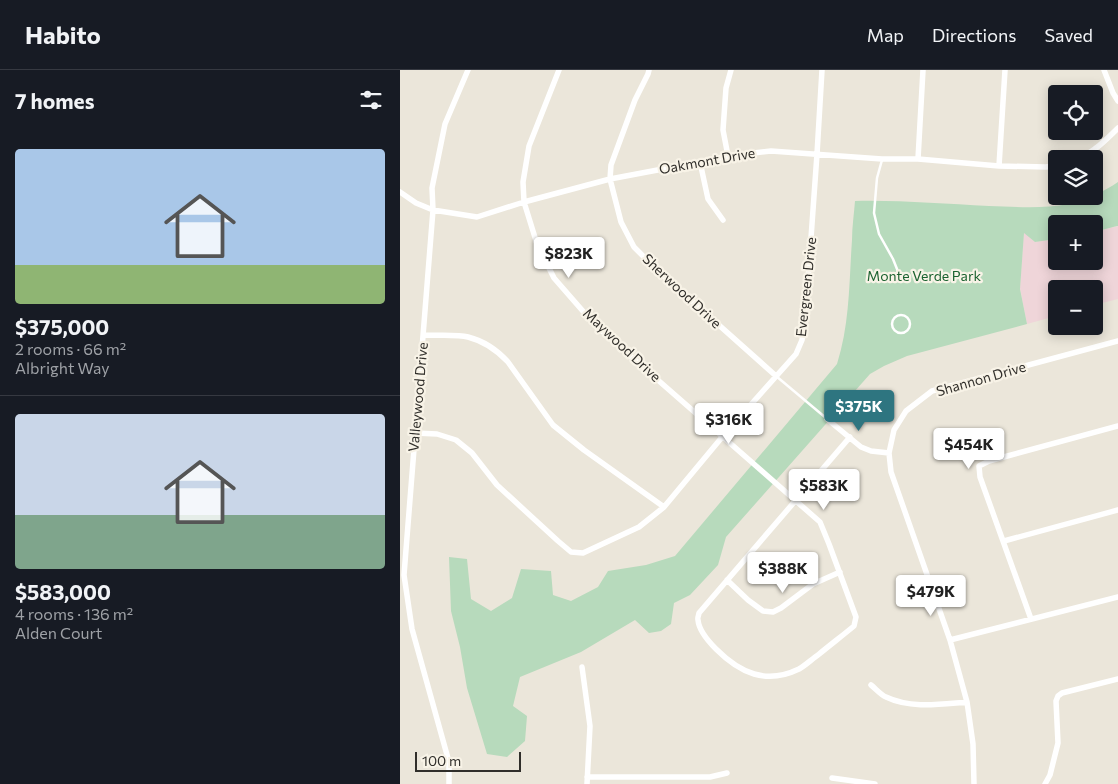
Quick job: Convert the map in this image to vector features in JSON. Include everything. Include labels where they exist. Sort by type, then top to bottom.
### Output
[{"type":"street","name":"Valleywood Drive","points":[[449,784],[449,762],[412,630],[404,576],[434,210],[432,188],[445,124],[468,70]]},
{"type":"street","name":"Maywood Drive","points":[[559,70],[529,146],[523,182],[524,202],[537,244],[554,278],[595,325],[723,436],[795,500],[820,522],[856,617],[854,626],[800,668],[780,676],[752,674],[738,668],[711,644],[697,620],[699,613],[795,500],[850,437]]},
{"type":"street","name":"Sherwood Drive","points":[[649,70],[612,165],[610,179],[621,222],[634,247],[656,269],[776,376]]},
{"type":"street","points":[[728,156],[723,130],[726,88],[731,70]]},
{"type":"street","name":"Evergreen Drive","points":[[415,433],[437,434],[456,440],[472,453],[497,485],[571,552],[583,553],[639,527],[664,507],[723,436],[796,354],[802,340],[805,322],[822,70]]},
{"type":"street","points":[[918,159],[923,70]]},
{"type":"street","points":[[999,166],[1005,70]]},
{"type":"street","points":[[1104,70],[1118,101]]},
{"type":"street","points":[[1093,150],[1118,128]]},
{"type":"street","name":"Oakmont Drive","points":[[400,192],[416,203],[434,210],[477,218],[524,202],[610,179],[728,156],[771,151],[918,159],[999,166],[1048,167]]},
{"type":"street","points":[[700,162],[708,199],[723,220]]},
{"type":"street","points":[[424,336],[467,337],[487,344],[500,353],[553,425],[584,450],[664,507]]},
{"type":"street","name":"Shannon Drive","points":[[974,784],[973,744],[967,702],[950,640],[891,472],[889,453],[894,430],[906,411],[932,391],[1118,341]]},
{"type":"street","points":[[827,419],[862,447],[871,451],[889,453]]},
{"type":"street","points":[[1031,619],[980,478],[979,466],[989,461],[1118,426]]},
{"type":"street","points":[[1004,541],[1118,510]]},
{"type":"street","points":[[727,580],[763,611],[773,612],[812,584],[840,572]]},
{"type":"street","points":[[950,640],[1118,597]]},
{"type":"street","points":[[582,667],[590,726],[587,781],[710,777],[727,773]]},
{"type":"street","points":[[1045,784],[1050,775],[1058,742],[1056,701],[1058,696],[1062,693],[1118,679]]},
{"type":"street","points":[[871,685],[886,697],[904,702],[927,705],[967,702]]},
{"type":"street","points":[[832,778],[875,784]]},
{"type":"lane","points":[[882,158],[876,178],[874,213],[879,234],[899,274]]},
{"type":"lane","points":[[900,315],[906,316],[910,324],[906,332],[900,333],[894,331],[892,322],[895,317],[900,315]]},
{"type":"lane","name":"Sherwood Drive","points":[[776,376],[827,419]]},
{"type":"shaded area","points":[[1118,226],[1118,299],[1103,303],[1103,280],[1048,280],[1048,318],[1027,324],[1020,288],[1024,232],[1035,242],[1048,240],[1048,270],[1103,270],[1103,230]]},
{"type":"green space","name":"Monte Verde Park","points":[[1118,182],[1118,226],[1103,230],[1103,215],[1048,215],[1048,240],[1035,242],[1024,233],[1020,289],[1027,324],[907,356],[870,374],[726,537],[718,565],[690,595],[674,603],[671,624],[661,631],[649,633],[635,620],[581,652],[520,677],[513,706],[527,716],[525,741],[507,757],[487,754],[467,688],[451,611],[449,557],[467,559],[471,599],[491,611],[512,598],[521,569],[551,571],[553,595],[571,601],[598,587],[608,571],[646,565],[675,556],[837,364],[847,318],[855,201],[1019,207],[1103,205],[1103,191]]}]
